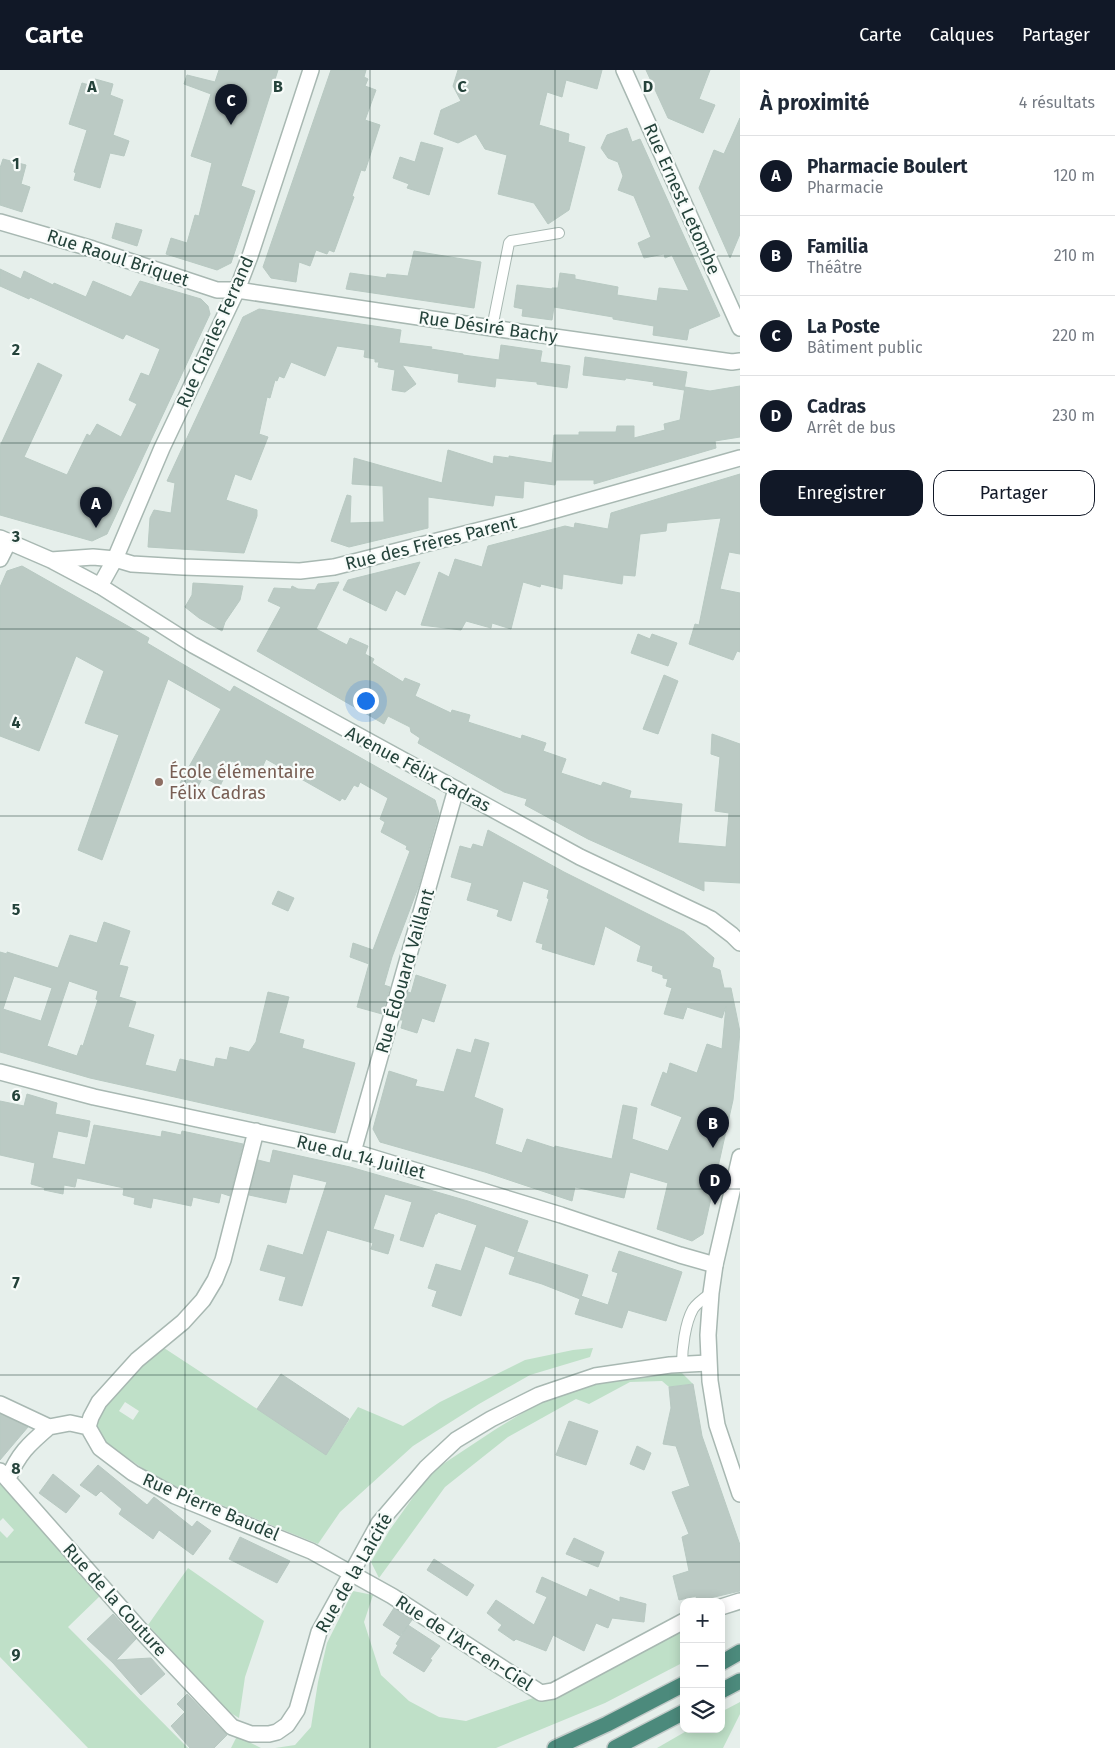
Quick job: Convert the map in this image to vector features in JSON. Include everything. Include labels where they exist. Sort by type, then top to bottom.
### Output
[{"type":"highway","points":[[725,1661],[740,1652]]},
{"type":"highway","points":[[725,1689],[740,1681]]},
{"type":"highway","points":[[555,1748],[607,1724],[680,1686]]},
{"type":"highway","points":[[615,1748],[680,1714]]},
{"type":"street","name":"Rue Charles Ferrand","points":[[100,586],[115,559],[162,448],[237,290],[312,70]]},
{"type":"street","name":"Rue Ernest Letombe","points":[[624,70],[740,328]]},
{"type":"street","name":"Rue Raoul Briquet","points":[[0,222],[93,249],[217,290],[237,290]]},
{"type":"street","name":"Rue Désiré Bachy","points":[[237,290],[732,362],[740,361]]},
{"type":"street","name":"Rue des Frères Parent","points":[[51,560],[93,557],[115,559],[132,564],[300,572],[334,568],[524,519],[740,458]]},
{"type":"street","points":[[0,559],[4,539]]},
{"type":"street","name":"Avenue Félix Cadras","points":[[4,539],[51,560],[100,586],[200,650],[580,857],[711,919],[740,943]]},
{"type":"street","name":"Rue Édouard Vaillant","points":[[353,1152],[456,789]]},
{"type":"street","name":"Rue du 14 Juillet","points":[[0,1072],[94,1097],[353,1152],[394,1163],[715,1265]]},
{"type":"street","points":[[4,1475],[32,1441],[49,1427],[70,1423],[88,1427],[90,1417],[99,1402],[137,1360],[183,1322],[203,1300],[215,1280],[223,1260],[256,1131]]},
{"type":"street","points":[[740,1157],[715,1265],[708,1335],[708,1362],[716,1425],[740,1494]]},
{"type":"street","name":"Rue de la Laicité","points":[[232,1727],[251,1734],[269,1734],[278,1732],[287,1725],[297,1710],[319,1632],[379,1523],[426,1468],[456,1440],[539,1395],[595,1376],[638,1368],[708,1362]]},
{"type":"street","points":[[0,1404],[49,1427]]},
{"type":"street","name":"Rue Pierre Baudel","points":[[88,1427],[100,1448],[133,1473],[175,1496],[311,1551],[350,1574]]},
{"type":"street","name":"Rue de la Couture","points":[[4,1475],[144,1634],[232,1727]]},
{"type":"street","name":"Rue de l'Arc-en-Ciel","points":[[350,1574],[386,1593],[541,1692],[553,1691],[680,1622]]},
{"type":"street","points":[[725,1606],[740,1601]]},
{"type":"lane","points":[[492,328],[509,243],[511,241],[559,233]]},
{"type":"lane","points":[[682,1364],[682,1350],[692,1310],[711,1293]]},
{"type":"green space","points":[[161,1346],[326,1454],[358,1407],[403,1426],[440,1402],[525,1360],[573,1350],[593,1348],[590,1357],[530,1375],[479,1404],[413,1446],[340,1512],[318,1544],[160,1480],[104,1442],[95,1428],[96,1415],[105,1401]],"holes":[[[125,1402],[139,1411],[133,1420],[119,1411]]]},
{"type":"green space","points":[[679,1370],[693,1384],[669,1387],[662,1381],[630,1382],[589,1404],[576,1399],[508,1437],[445,1487],[379,1578],[371,1562],[389,1531],[431,1472],[544,1400],[597,1382]]},
{"type":"green space","points":[[0,1479],[102,1594],[68,1627],[188,1748],[88,1748],[0,1657],[0,1531],[7,1538],[14,1530],[3,1518],[0,1521]]},
{"type":"green space","points":[[188,1568],[264,1621],[245,1677],[239,1718],[229,1712],[148,1625]]},
{"type":"green space","points":[[353,1591],[373,1595],[364,1622],[381,1675],[409,1701],[439,1717],[466,1721],[536,1697],[543,1701],[548,1701],[680,1630],[680,1664],[605,1703],[496,1748],[275,1748],[295,1745],[311,1727],[318,1682],[327,1643]]},
{"type":"green space","points":[[740,1702],[740,1714],[723,1748],[657,1748],[683,1733],[725,1733],[725,1710]]},
{"type":"green space","points":[[237,1736],[261,1748],[231,1748]]},
{"type":"building","points":[[219,70],[278,70],[241,186],[255,191],[231,263],[217,270],[166,254],[171,238],[187,243],[195,215],[199,216],[212,163],[191,156],[211,94],[184,84],[187,75],[215,82]]},
{"type":"building","points":[[331,70],[366,70],[364,77],[368,79],[365,86],[376,90],[365,120],[380,125],[365,171],[361,170],[352,196],[354,197],[334,252],[329,250],[327,254],[316,250],[310,266],[299,262],[296,282],[271,278],[263,267]]},
{"type":"building","points":[[458,70],[602,70],[597,89],[566,80],[562,97],[547,92],[539,125],[569,134],[568,142],[585,147],[569,210],[548,224],[534,203],[498,194],[507,155],[485,149],[476,134],[458,143],[434,134],[441,110],[461,101],[453,86]]},
{"type":"building","points":[[646,70],[710,70],[699,99],[715,105],[703,133],[668,118]]},
{"type":"building","points":[[95,79],[113,84],[110,95],[123,100],[113,135],[129,141],[124,156],[110,153],[100,188],[74,180],[76,173],[74,172],[87,130],[69,124],[82,83],[93,86]]},
{"type":"building","points":[[740,118],[740,234],[730,258],[699,188],[714,150],[724,154]]},
{"type":"building","points":[[627,128],[632,142],[640,139],[720,316],[689,329],[687,340],[653,335],[654,326],[613,319],[613,317],[554,307],[552,320],[522,316],[523,309],[514,307],[517,285],[558,288],[560,273],[575,275],[575,279],[618,287],[617,295],[657,301],[659,288],[689,291],[672,255],[665,258],[664,254],[644,258],[638,243],[651,237],[634,196],[618,190],[623,176],[618,162],[608,158],[601,148],[607,135]]},
{"type":"building","points":[[421,142],[443,148],[429,195],[407,188],[409,184],[393,178],[400,157],[415,162]]},
{"type":"building","points":[[3,159],[26,165],[21,184],[30,187],[22,212],[0,205],[0,168]]},
{"type":"building","points":[[116,223],[142,230],[137,246],[112,238]]},
{"type":"building","points":[[414,251],[481,262],[474,308],[346,289],[350,273],[386,278],[387,274],[408,276]]},
{"type":"building","points":[[0,269],[21,279],[24,271],[53,285],[54,283],[86,297],[93,281],[131,297],[140,281],[201,299],[208,306],[210,314],[107,534],[92,541],[0,515],[0,446],[38,363],[62,375],[24,457],[67,475],[87,434],[90,436],[97,424],[121,437],[137,404],[129,400],[141,373],[149,376],[160,349],[126,334],[123,339],[30,297],[29,299],[0,286]]},
{"type":"building","points":[[259,309],[401,330],[399,343],[432,347],[431,349],[463,355],[499,360],[501,345],[542,351],[540,362],[570,366],[567,388],[537,384],[537,382],[496,378],[495,387],[458,382],[459,374],[402,365],[416,384],[405,392],[392,390],[395,370],[378,367],[379,362],[375,362],[375,359],[364,357],[365,350],[337,346],[325,376],[291,362],[284,378],[279,376],[277,381],[275,380],[270,398],[267,397],[259,434],[268,437],[251,480],[235,474],[226,500],[257,510],[257,516],[244,553],[148,547],[150,518],[154,510],[171,513],[175,483],[167,481],[243,317]]},
{"type":"building","points":[[585,357],[687,372],[684,390],[653,385],[654,382],[583,375]]},
{"type":"building","points":[[740,386],[740,437],[715,441],[716,448],[594,484],[594,480],[556,480],[555,485],[524,481],[523,498],[495,495],[493,506],[428,497],[428,528],[349,547],[331,541],[347,495],[351,496],[350,523],[384,522],[383,486],[352,484],[354,458],[442,483],[448,450],[493,464],[494,456],[509,458],[509,456],[552,463],[554,435],[579,435],[579,432],[616,432],[617,426],[634,426],[634,438],[665,430],[664,424],[680,420],[685,387],[710,391]]},
{"type":"building","points":[[740,474],[740,554],[729,552],[720,589],[740,593],[740,652],[737,651],[733,660],[689,644],[695,624],[699,625],[721,518],[667,523],[666,531],[640,534],[635,576],[623,575],[622,584],[563,574],[562,589],[541,584],[540,587],[523,582],[511,629],[492,623],[491,628],[466,621],[461,630],[421,625],[439,572],[449,577],[455,559],[482,567],[488,546],[565,526],[574,528],[575,523],[608,529],[611,513]]},
{"type":"building","points":[[420,562],[405,595],[396,590],[386,611],[343,590],[348,580]]},
{"type":"building","points":[[22,566],[149,638],[147,643],[230,692],[234,686],[435,800],[439,813],[419,885],[392,957],[384,985],[390,987],[382,1014],[357,1007],[369,964],[350,957],[353,943],[373,950],[410,851],[406,849],[407,846],[381,832],[385,822],[380,819],[388,798],[360,782],[358,787],[354,785],[345,800],[342,798],[340,801],[266,759],[262,768],[254,765],[252,770],[232,761],[220,786],[203,777],[195,792],[180,783],[221,709],[168,679],[102,860],[78,850],[119,735],[85,723],[104,671],[76,656],[39,751],[0,736],[0,587],[7,571]]},
{"type":"building","points":[[339,582],[316,629],[347,645],[350,638],[368,646],[365,654],[374,659],[372,663],[403,682],[405,678],[420,684],[415,696],[451,713],[452,710],[470,715],[468,722],[521,739],[522,735],[546,743],[543,751],[566,759],[561,773],[601,786],[603,782],[631,791],[629,798],[682,804],[678,843],[726,847],[729,813],[715,811],[720,757],[711,754],[712,734],[740,744],[740,883],[704,881],[704,891],[588,839],[525,805],[527,799],[504,792],[418,743],[420,738],[411,732],[410,727],[388,716],[384,724],[257,651],[281,607],[268,601],[274,588],[291,589],[292,586],[298,589],[315,590],[318,584]]},
{"type":"building","points":[[193,583],[243,586],[240,600],[225,622],[222,631],[199,618],[185,607],[192,595]]},
{"type":"building","points":[[638,634],[650,639],[652,634],[677,643],[668,666],[631,653]]},
{"type":"building","points":[[664,675],[678,681],[658,734],[643,729]]},
{"type":"building","points":[[488,830],[564,872],[684,932],[714,958],[712,967],[720,970],[724,988],[731,988],[740,1032],[733,1100],[703,1234],[692,1241],[657,1229],[668,1183],[630,1172],[624,1198],[575,1187],[572,1201],[485,1172],[380,1142],[373,1129],[389,1071],[417,1080],[415,1086],[444,1092],[457,1049],[471,1053],[475,1039],[489,1043],[474,1097],[503,1109],[495,1144],[522,1153],[527,1139],[555,1148],[555,1146],[612,1159],[623,1105],[637,1108],[632,1139],[668,1151],[682,1117],[651,1105],[663,1072],[667,1074],[670,1063],[697,1073],[707,1044],[722,1049],[726,1006],[722,1018],[687,1007],[683,1019],[664,1014],[672,988],[666,986],[668,979],[652,971],[653,966],[637,961],[641,946],[605,926],[594,965],[542,949],[543,944],[536,942],[549,899],[547,898],[549,890],[523,881],[511,921],[497,916],[499,910],[467,900],[472,883],[451,877],[460,846],[471,849],[473,844],[483,847]]},
{"type":"building","points":[[278,891],[294,898],[288,911],[272,904]]},
{"type":"building","points":[[104,922],[130,931],[119,965],[128,967],[119,997],[136,1002],[128,1027],[154,1035],[145,1065],[176,1072],[180,1059],[214,1067],[216,1058],[227,1060],[230,1047],[249,1052],[256,1042],[268,992],[289,997],[279,1033],[304,1040],[302,1048],[355,1063],[335,1133],[90,1078],[0,1052],[0,952],[7,954],[7,952],[58,968],[70,935],[97,943]],"holes":[[[14,976],[52,988],[41,1021],[3,1009]],[[69,981],[98,991],[96,999],[98,1000],[83,1046],[81,1045],[77,1056],[47,1046]]]},
{"type":"building","points":[[416,975],[446,985],[434,1022],[422,1018],[417,1033],[401,1028],[403,1020],[400,1020],[408,992],[411,993]]},
{"type":"building","points":[[27,1094],[57,1103],[55,1114],[90,1121],[87,1137],[58,1131],[52,1158],[85,1165],[94,1125],[161,1137],[162,1131],[181,1135],[182,1131],[243,1144],[230,1196],[221,1193],[219,1203],[193,1197],[191,1206],[153,1198],[151,1208],[134,1204],[135,1198],[123,1195],[124,1188],[77,1178],[75,1187],[64,1185],[63,1194],[44,1190],[45,1188],[31,1184],[35,1163],[0,1155],[0,1101],[24,1106]]},
{"type":"building","points":[[273,1150],[350,1167],[468,1201],[528,1221],[515,1257],[485,1246],[461,1316],[432,1306],[437,1291],[428,1288],[436,1264],[461,1271],[477,1225],[438,1212],[435,1214],[423,1247],[400,1240],[412,1202],[385,1194],[373,1229],[394,1235],[388,1254],[371,1249],[373,1243],[327,1230],[302,1306],[279,1300],[286,1277],[260,1270],[268,1245],[303,1255],[327,1182],[293,1174],[286,1203],[249,1195],[258,1160],[270,1163]]},
{"type":"building","points":[[619,1251],[682,1272],[666,1321],[628,1310],[622,1328],[575,1314],[580,1299],[542,1284],[509,1274],[517,1252],[588,1275],[581,1296],[608,1305],[618,1273],[612,1271]]},
{"type":"building","points":[[281,1374],[349,1419],[326,1455],[257,1409]]},
{"type":"building","points":[[693,1384],[702,1436],[740,1545],[740,1591],[710,1598],[696,1598],[696,1596],[680,1598],[679,1600],[673,1576],[689,1571],[682,1537],[689,1534],[672,1492],[690,1486],[676,1446],[663,1444],[671,1408],[669,1387]]},
{"type":"building","points":[[0,1414],[28,1427],[0,1460]]},
{"type":"building","points":[[569,1421],[598,1431],[586,1465],[556,1455]]},
{"type":"building","points":[[637,1446],[651,1453],[644,1470],[630,1464]]},
{"type":"building","points":[[98,1465],[147,1505],[154,1497],[192,1527],[197,1521],[211,1531],[193,1555],[159,1530],[153,1539],[119,1514],[122,1509],[101,1491],[96,1496],[80,1485]]},
{"type":"building","points":[[53,1474],[80,1496],[66,1513],[39,1493]]},
{"type":"building","points":[[240,1537],[290,1561],[277,1583],[229,1559]]},
{"type":"building","points":[[574,1538],[604,1552],[598,1567],[566,1554]]},
{"type":"building","points":[[434,1559],[474,1585],[467,1596],[427,1570]]},
{"type":"building","points":[[542,1577],[587,1597],[590,1589],[620,1602],[620,1597],[646,1604],[644,1622],[612,1618],[608,1628],[596,1623],[584,1651],[553,1635],[546,1651],[516,1639],[514,1641],[498,1630],[502,1625],[487,1613],[496,1600],[534,1625],[547,1597],[536,1592]]},
{"type":"building","points":[[394,1608],[412,1620],[400,1636],[383,1625]]},
{"type":"building","points":[[113,1614],[136,1639],[116,1660],[151,1658],[165,1674],[141,1695],[113,1663],[87,1639]]},
{"type":"building","points":[[408,1625],[440,1646],[430,1659],[432,1660],[424,1672],[393,1653],[398,1645],[396,1644]]},
{"type":"building","points":[[187,1694],[227,1735],[214,1748],[190,1748],[171,1726],[185,1712],[177,1704]]},
{"type":"place","name":"La Poste","points":[[231,125]]},
{"type":"place","name":"Pharmacie Boulert","points":[[96,528]]},
{"type":"place","name":"École élémentaire Félix Cadras","points":[[159,782]]},
{"type":"place","name":"Familia","points":[[713,1148]]},
{"type":"place","name":"Cadras","points":[[715,1205]]}]
